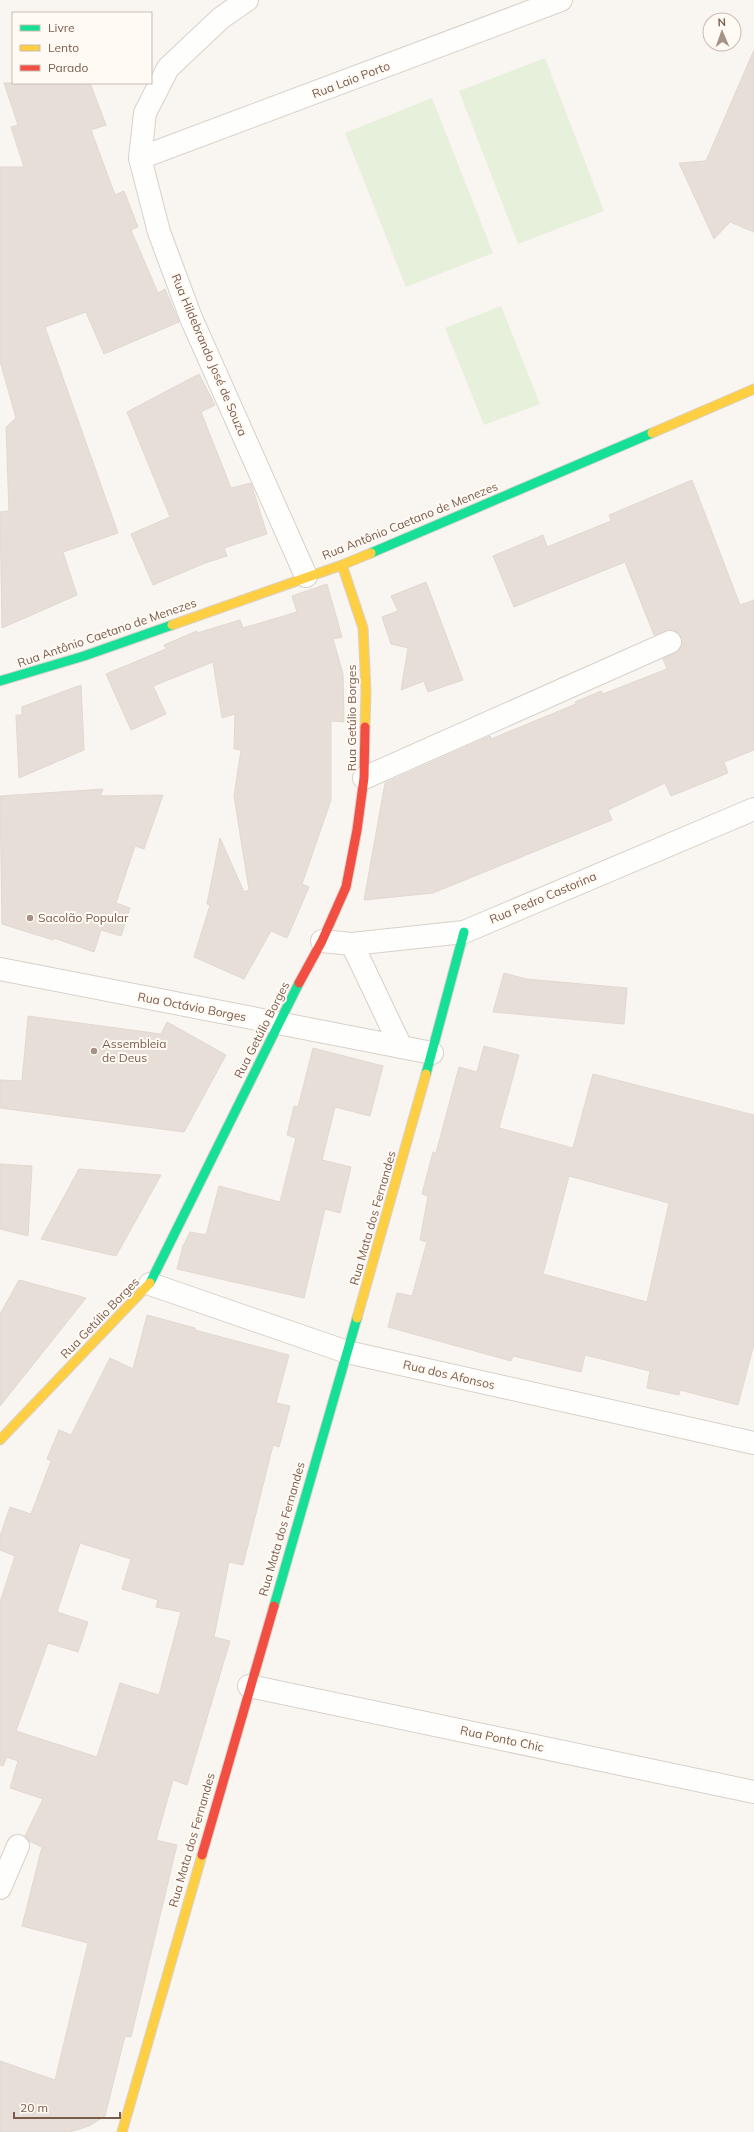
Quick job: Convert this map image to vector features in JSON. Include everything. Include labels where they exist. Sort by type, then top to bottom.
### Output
[{"type":"street","name":"Rua Hildebrando José de Souza","points":[[247,0],[221,18],[168,68],[145,113],[140,158],[159,232],[191,318],[306,576]]},
{"type":"street","name":"Rua Laio Porto","points":[[140,158],[561,0]]},
{"type":"street","name":"Rua Antônio Caetano de Menezes","points":[[0,680],[84,656],[342,564],[754,389]]},
{"type":"street","name":"Rua Getúlio Borges","points":[[0,1440],[150,1284],[278,1023],[322,941],[346,887],[357,830],[364,778],[366,691],[363,628],[342,564]]},
{"type":"street","points":[[364,778],[670,642]]},
{"type":"street","name":"Rua Pedro Castorina","points":[[322,941],[352,944],[464,932],[754,809]]},
{"type":"street","name":"Rua Mata dos Fernandes","points":[[122,2132],[249,1686],[347,1352],[432,1053],[464,932]]},
{"type":"street","points":[[352,944],[401,1047]]},
{"type":"street","name":"Rua Octávio Borges","points":[[0,969],[432,1053]]},
{"type":"street","name":"Rua dos Afonsos","points":[[150,1284],[347,1352],[754,1443]]},
{"type":"street","name":"Rua Ponto Chic","points":[[249,1686],[754,1792]]},
{"type":"street","points":[[0,1888],[18,1846]]},
{"type":"green space","points":[[545,58],[604,211],[518,244],[459,91]]},
{"type":"green space","points":[[432,98],[493,253],[406,287],[345,133]]},
{"type":"green space","points":[[501,306],[540,404],[484,425],[445,328]]},
{"type":"building","points":[[754,50],[754,232],[730,222],[714,239],[679,163],[706,161]]},
{"type":"building","points":[[4,83],[90,84],[106,125],[91,130],[115,195],[124,191],[138,227],[131,230],[158,293],[165,289],[179,322],[104,354],[86,312],[45,327],[118,533],[63,552],[77,595],[2,628],[0,512],[9,511],[6,427],[16,418],[0,361],[0,167],[24,167],[11,127],[18,125]]},
{"type":"building","points":[[199,374],[215,405],[201,412],[231,488],[251,483],[267,534],[224,548],[227,556],[205,563],[153,585],[131,534],[170,517],[127,412]]},
{"type":"building","points":[[692,480],[740,605],[754,600],[754,750],[724,762],[728,773],[671,796],[665,783],[608,810],[612,820],[433,893],[364,900],[385,783],[490,736],[491,739],[576,704],[575,702],[601,691],[603,694],[667,669],[663,659],[675,653],[682,644],[681,637],[672,630],[654,635],[625,562],[514,607],[493,556],[543,535],[547,547],[611,521],[609,515]]},
{"type":"building","points":[[426,582],[463,680],[428,692],[424,681],[401,690],[408,648],[391,644],[382,617],[398,611],[391,596]]},
{"type":"building","points":[[327,584],[342,637],[333,639],[343,674],[344,722],[331,721],[331,800],[302,884],[309,887],[287,938],[271,931],[244,979],[194,957],[210,905],[207,904],[220,838],[244,892],[249,890],[234,796],[241,750],[234,749],[235,714],[222,718],[213,662],[153,686],[166,714],[131,730],[106,674],[166,649],[164,645],[197,631],[197,633],[240,620],[243,628],[297,612],[292,596]]},
{"type":"building","points":[[81,685],[84,750],[19,778],[16,715],[22,715],[22,707]]},
{"type":"building","points":[[103,789],[100,796],[163,795],[144,849],[135,846],[116,903],[130,908],[121,936],[101,930],[94,952],[54,938],[53,940],[2,924],[0,796]]},
{"type":"building","points":[[504,973],[526,979],[627,988],[624,1024],[493,1012]]},
{"type":"building","points":[[28,1016],[161,1034],[167,1022],[226,1055],[184,1132],[0,1108],[0,1080],[22,1081]]},
{"type":"building","points":[[484,1046],[519,1055],[499,1128],[573,1148],[593,1074],[754,1115],[754,1344],[738,1405],[680,1390],[679,1395],[647,1388],[650,1371],[585,1355],[581,1372],[513,1356],[511,1361],[388,1327],[397,1293],[412,1296],[427,1242],[420,1240],[428,1196],[422,1194],[433,1152],[436,1153],[459,1067],[477,1072]],"holes":[[[569,1176],[669,1203],[647,1302],[543,1274]]]},
{"type":"building","points":[[313,1048],[383,1066],[370,1116],[335,1107],[322,1160],[351,1167],[340,1213],[325,1209],[304,1298],[177,1269],[183,1246],[190,1232],[206,1235],[219,1186],[280,1202],[296,1138],[287,1135],[294,1106],[298,1107]]},
{"type":"building","points":[[0,1164],[32,1166],[28,1236],[0,1229]]},
{"type":"building","points":[[79,1169],[161,1175],[116,1256],[41,1239]]},
{"type":"building","points":[[19,1280],[86,1298],[0,1406],[0,1314]]},
{"type":"building","points":[[147,1315],[195,1328],[195,1330],[289,1355],[276,1403],[290,1406],[279,1447],[273,1445],[243,1565],[229,1562],[214,1637],[230,1641],[187,1785],[173,1780],[156,1840],[177,1845],[131,2037],[125,2036],[105,2116],[89,2126],[70,2132],[0,2132],[0,2061],[55,2080],[88,1943],[22,1926],[42,1847],[29,1841],[25,1836],[43,1799],[10,1788],[18,1761],[7,1757],[3,1766],[0,1765],[0,1602],[15,1556],[0,1550],[0,1536],[10,1507],[31,1514],[51,1461],[47,1459],[59,1430],[71,1435],[110,1358],[133,1369]],"holes":[[[80,1543],[131,1559],[122,1589],[158,1600],[156,1607],[181,1612],[159,1695],[120,1683],[97,1757],[16,1731],[48,1643],[78,1652],[88,1622],[57,1612]]]},
{"type":"traffic: fast","points":[[371,553],[652,433]]},
{"type":"traffic: fast","points":[[0,681],[84,656],[172,625]]},
{"type":"traffic: fast","points":[[426,1074],[464,932]]},
{"type":"traffic: fast","points":[[150,1283],[299,983]]},
{"type":"traffic: fast","points":[[274,1606],[357,1318]]},
{"type":"traffic: slow","points":[[652,433],[754,389]]},
{"type":"traffic: slow","points":[[172,625],[342,565],[371,553]]},
{"type":"traffic: slow","points":[[342,565],[363,628],[366,691],[365,727]]},
{"type":"traffic: slow","points":[[357,1318],[426,1074]]},
{"type":"traffic: slow","points":[[0,1440],[150,1283]]},
{"type":"traffic: slow","points":[[122,2132],[202,1855]]},
{"type":"traffic: jam","points":[[299,983],[322,941],[346,887],[357,830],[364,778],[365,727]]},
{"type":"traffic: jam","points":[[202,1855],[274,1606]]},
{"type":"place","name":"Sacolão Popular","points":[[30,918]]},
{"type":"place","name":"Assembleia de Deus","points":[[94,1051]]}]
